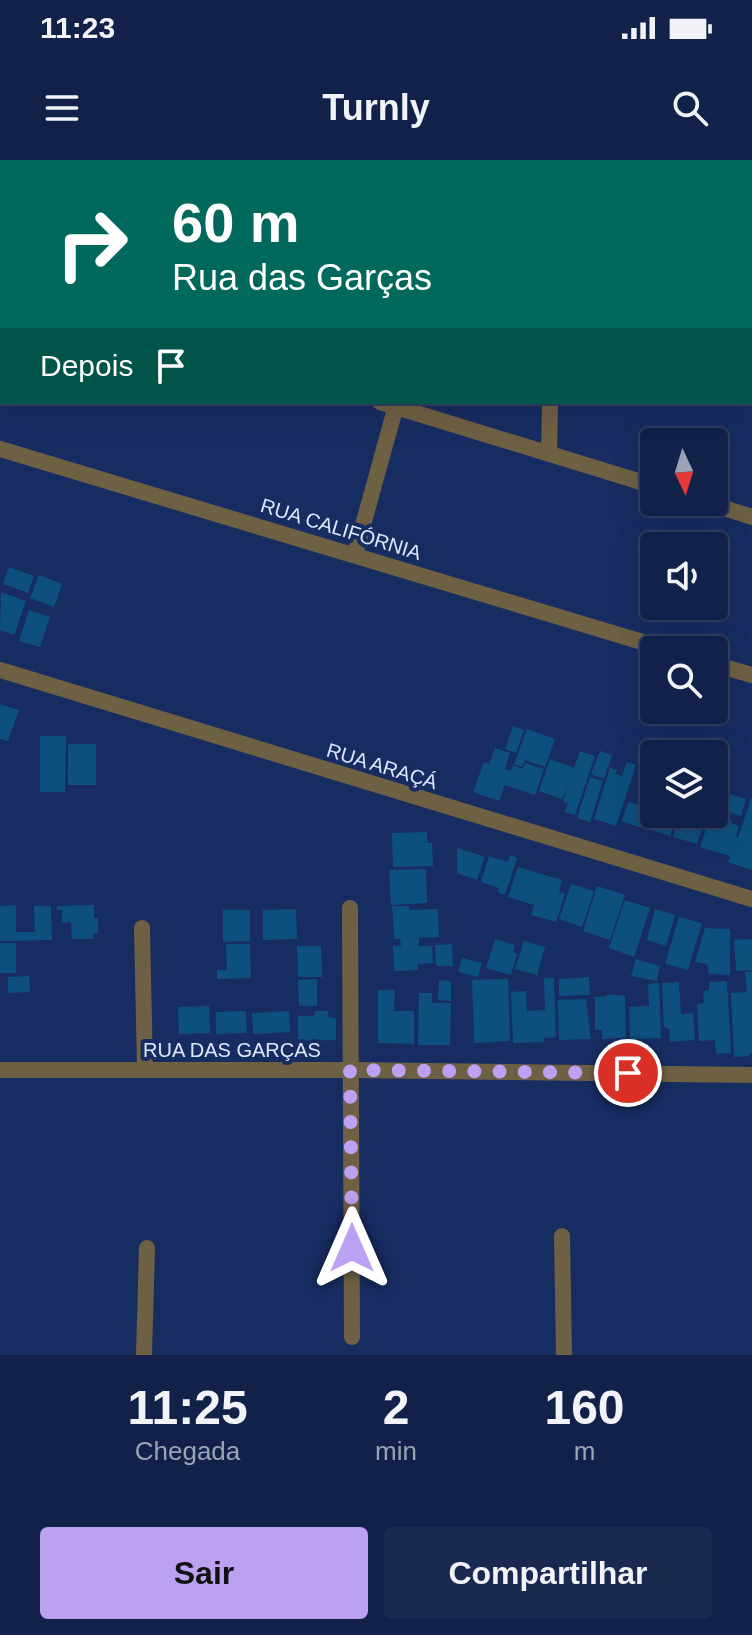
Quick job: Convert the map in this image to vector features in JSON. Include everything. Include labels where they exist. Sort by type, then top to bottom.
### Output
[{"type":"street","points":[[355,554],[391,404],[640,482]]},
{"type":"street","points":[[549,454],[550,404]]},
{"type":"street","name":"RUA CALIFÓRNIA","points":[[0,449],[640,641]]},
{"type":"street","points":[[728,509],[752,517]]},
{"type":"street","points":[[728,668],[752,675]]},
{"type":"street","name":"RUA ARAÇÁ","points":[[0,670],[752,899]]},
{"type":"street","points":[[350,908],[352,1337]]},
{"type":"street","points":[[142,928],[145,1070]]},
{"type":"street","name":"RUA DAS GARÇAS","points":[[0,1070],[752,1075]]},
{"type":"street","points":[[562,1236],[564,1355]]},
{"type":"street","points":[[144,1355],[147,1248]]},
{"type":"building","points":[[9,567],[34,576],[28,593],[3,584]]},
{"type":"building","points":[[39,575],[62,584],[54,607],[30,598]]},
{"type":"building","points":[[1,592],[26,601],[14,635],[0,630]]},
{"type":"building","points":[[29,610],[50,617],[40,647],[19,641]]},
{"type":"building","points":[[0,704],[19,710],[8,741],[0,739]]},
{"type":"building","points":[[513,726],[524,730],[516,753],[505,749]]},
{"type":"building","points":[[527,729],[555,739],[545,767],[525,760],[522,767],[514,764]]},
{"type":"building","points":[[40,736],[66,736],[65,792],[40,792]]},
{"type":"building","points":[[68,744],[96,744],[96,785],[68,785]]},
{"type":"building","points":[[495,748],[510,753],[505,769],[511,771],[513,765],[523,769],[525,763],[544,769],[535,795],[505,785],[499,801],[473,792],[484,762],[489,764]]},
{"type":"building","points":[[580,751],[595,756],[575,815],[565,812],[568,803],[563,801],[568,786],[562,799],[539,791],[550,759],[574,768]]},
{"type":"building","points":[[600,751],[612,755],[604,779],[591,774]]},
{"type":"building","points":[[627,762],[636,765],[616,826],[594,819],[610,768],[622,776]]},
{"type":"building","points":[[590,777],[603,781],[590,822],[577,818]]},
{"type":"building","points":[[728,793],[746,799],[741,816],[728,812]]},
{"type":"building","points":[[752,796],[752,870],[728,862],[730,856],[700,847],[706,828],[728,828],[728,820],[739,826],[738,837]]},
{"type":"building","points":[[628,802],[640,805],[640,827],[622,821]]},
{"type":"building","points":[[646,828],[673,828],[670,836]]},
{"type":"building","points":[[676,828],[702,828],[697,844],[673,837]]},
{"type":"building","points":[[427,832],[428,843],[432,843],[433,866],[393,867],[392,833]]},
{"type":"building","points":[[457,848],[485,857],[477,880],[457,873]]},
{"type":"building","points":[[510,855],[517,858],[505,895],[498,893],[499,888],[481,882],[489,856],[508,862]]},
{"type":"building","points":[[518,867],[562,880],[559,892],[565,894],[556,922],[531,915],[534,905],[508,897]]},
{"type":"building","points":[[426,869],[427,903],[391,905],[389,870]]},
{"type":"building","points":[[571,884],[594,891],[582,927],[559,919]]},
{"type":"building","points":[[597,886],[625,895],[610,940],[583,931]]},
{"type":"building","points":[[625,900],[650,908],[634,957],[609,948]]},
{"type":"building","points":[[16,905],[16,932],[35,932],[34,906],[51,906],[52,940],[0,941],[0,906]]},
{"type":"building","points":[[94,905],[98,933],[93,933],[93,939],[72,939],[71,922],[62,923],[62,910],[57,910],[57,906]]},
{"type":"building","points":[[392,906],[409,906],[409,910],[438,909],[439,937],[419,938],[419,946],[432,946],[433,963],[418,964],[418,970],[394,971],[393,946],[401,946],[400,939],[394,939]]},
{"type":"building","points":[[296,909],[297,939],[263,940],[263,910]]},
{"type":"building","points":[[655,909],[675,915],[666,946],[647,940]]},
{"type":"building","points":[[223,910],[250,910],[250,941],[223,942]]},
{"type":"building","points":[[679,917],[702,923],[688,970],[665,964]]},
{"type":"building","points":[[705,928],[730,929],[730,975],[709,974],[707,964],[695,962]]},
{"type":"building","points":[[495,939],[515,945],[513,952],[517,954],[511,975],[486,968]]},
{"type":"building","points":[[752,939],[752,970],[736,971],[734,940]]},
{"type":"building","points":[[524,941],[545,947],[537,975],[515,969]]},
{"type":"building","points":[[0,943],[16,943],[16,973],[0,973]]},
{"type":"building","points":[[226,944],[250,944],[251,978],[217,979],[217,970],[227,970]]},
{"type":"building","points":[[452,944],[453,966],[436,966],[435,945]]},
{"type":"building","points":[[297,946],[321,946],[322,977],[298,977]]},
{"type":"building","points":[[462,958],[482,963],[478,977],[458,972]]},
{"type":"building","points":[[636,959],[660,966],[657,981],[631,976]]},
{"type":"building","points":[[752,971],[752,1053],[734,1057],[731,993],[747,992],[745,972]]},
{"type":"building","points":[[29,976],[30,992],[8,993],[8,977]]},
{"type":"building","points":[[589,977],[590,995],[559,996],[559,979]]},
{"type":"building","points":[[544,978],[554,978],[556,1037],[544,1038],[544,1042],[513,1043],[511,992],[526,991],[527,1011],[545,1010]]},
{"type":"building","points":[[317,979],[317,1006],[299,1006],[298,980]]},
{"type":"building","points":[[508,979],[510,1041],[474,1043],[472,980]]},
{"type":"building","points":[[439,980],[451,981],[451,1001],[438,1000]]},
{"type":"building","points":[[727,981],[731,1053],[716,1054],[715,1040],[699,1041],[697,1004],[704,1003],[703,991],[709,990],[709,982]]},
{"type":"building","points":[[679,982],[681,1014],[693,1013],[695,1040],[670,1042],[669,1029],[664,1027],[662,983]]},
{"type":"building","points":[[659,983],[661,1038],[630,1039],[629,1007],[649,1006],[648,984]]},
{"type":"building","points":[[378,990],[395,990],[394,1011],[414,1011],[414,1044],[378,1043]]},
{"type":"building","points":[[419,993],[432,993],[432,1003],[451,1003],[450,1045],[418,1045]]},
{"type":"building","points":[[607,994],[625,996],[626,1038],[602,1039],[602,1030],[595,1030],[595,997]]},
{"type":"building","points":[[586,999],[591,1039],[559,1040],[558,1000]]},
{"type":"building","points":[[209,1006],[210,1033],[179,1034],[178,1007]]},
{"type":"building","points":[[246,1011],[247,1033],[216,1034],[216,1012]]},
{"type":"building","points":[[289,1011],[290,1032],[253,1034],[252,1013]]},
{"type":"building","points":[[314,1011],[328,1011],[328,1017],[336,1018],[336,1040],[298,1041],[298,1016],[315,1016]]},
{"type":"route","points":[[352,1248],[350,1070],[628,1073]]}]
